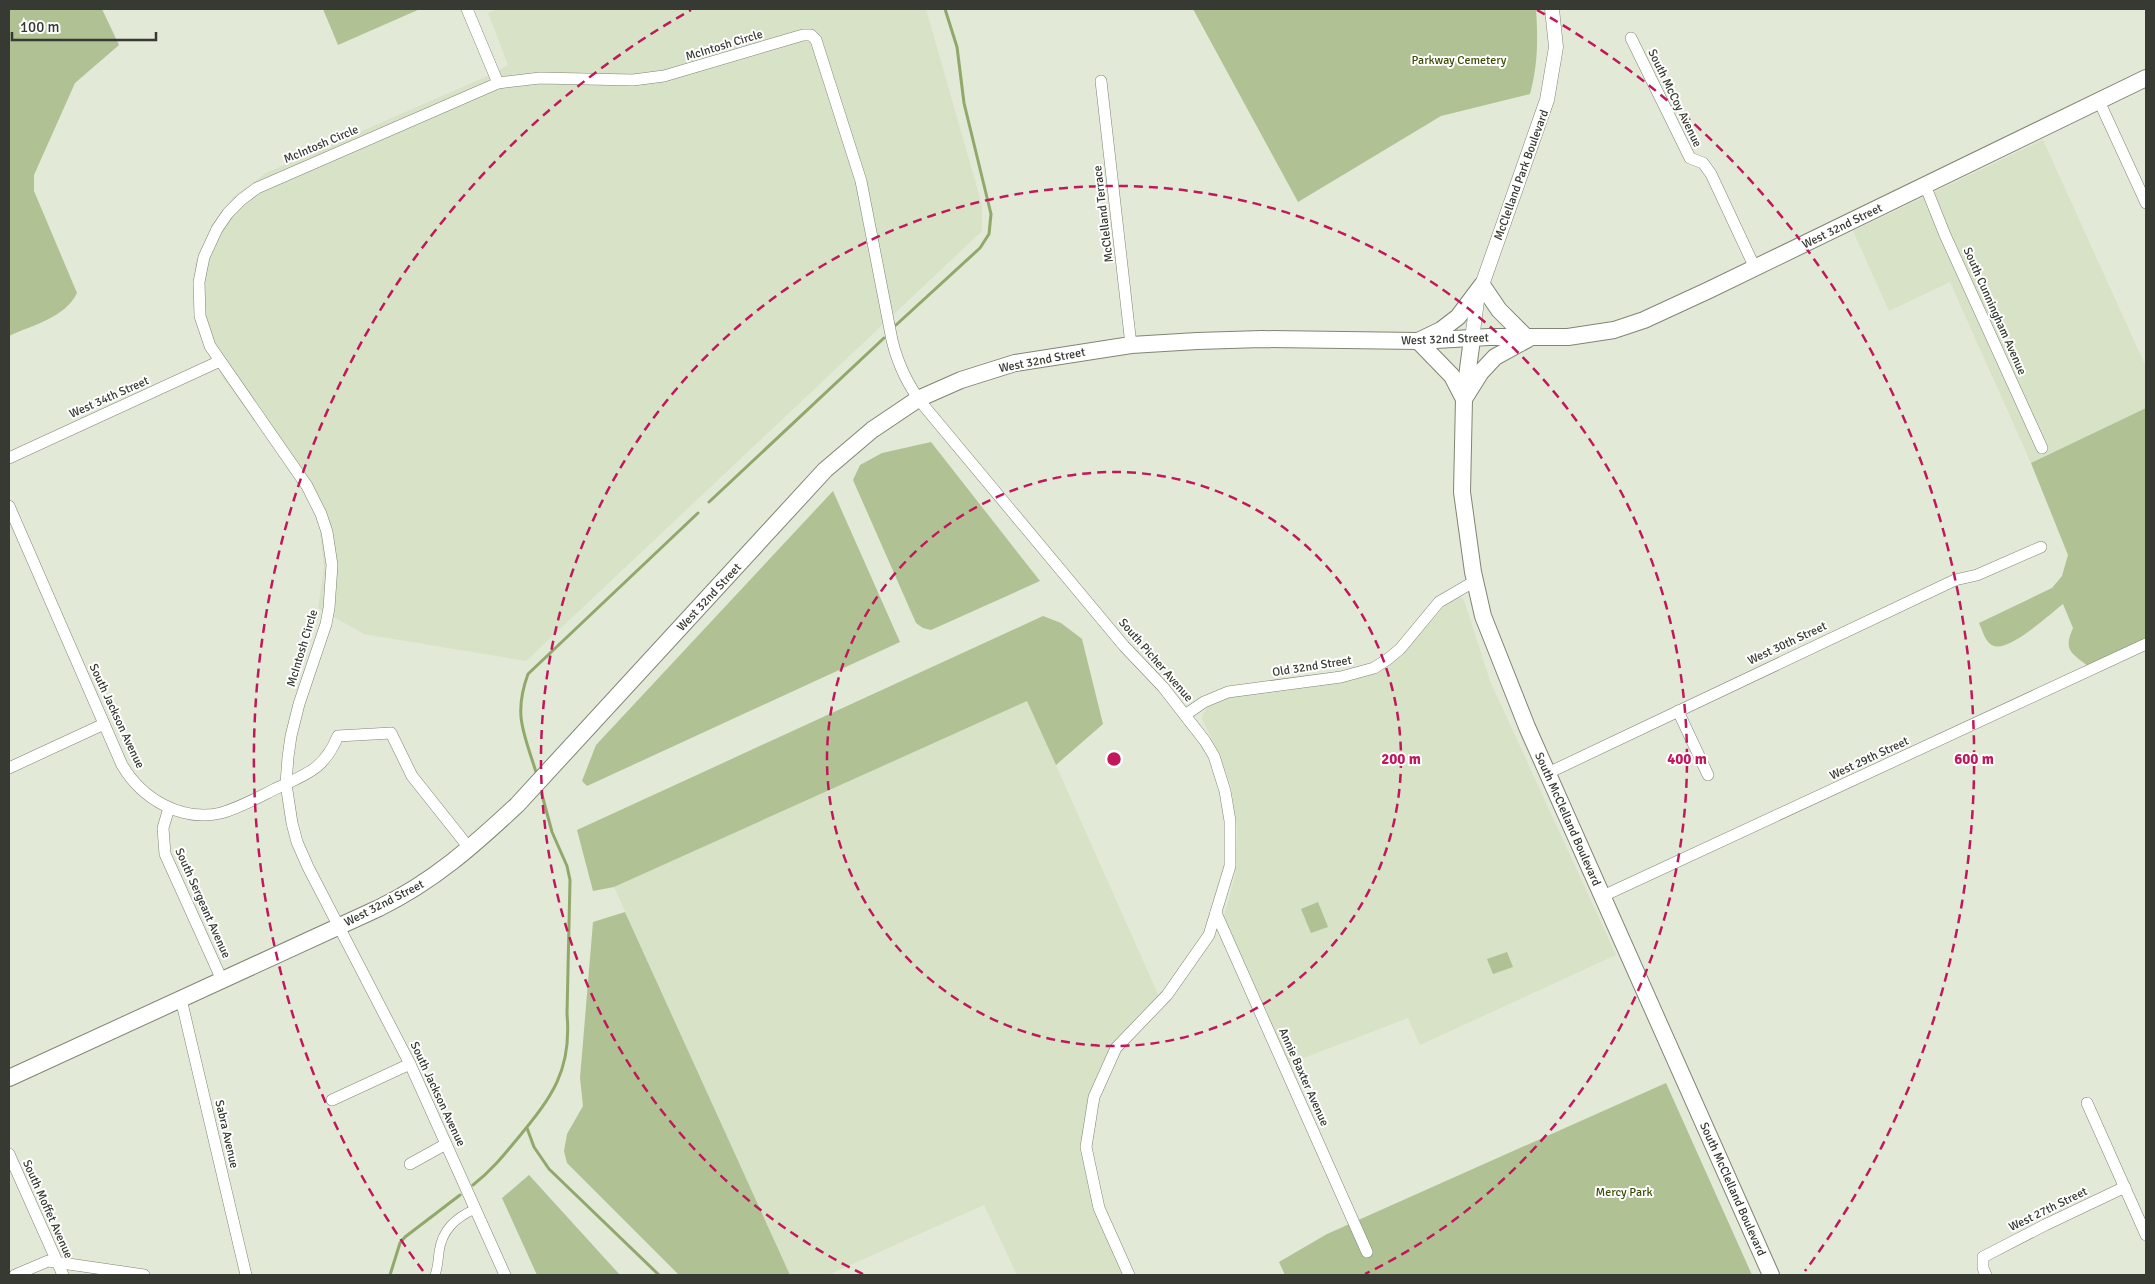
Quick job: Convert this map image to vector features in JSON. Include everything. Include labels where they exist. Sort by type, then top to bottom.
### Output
[{"type":"main road","name":"West 32nd Street","points":[[9,1078],[338,927],[402,896],[449,866],[470,849],[517,804],[825,470],[872,430],[918,400],[961,380],[1015,363],[1053,355],[1131,345],[1262,339],[1418,341],[1528,339],[1610,332],[1644,320],[1755,268],[2146,78]]},
{"type":"main road","points":[[1482,285],[1499,310],[1528,339],[1495,357],[1481,372],[1464,399],[1452,376],[1418,341],[1441,330],[1458,317],[1482,285]]},
{"type":"main road","name":"South McClelland Boulevard","points":[[1472,339],[1464,399],[1462,492],[1475,581],[1483,616],[1500,662],[1548,773],[1771,1275]]},
{"type":"street","points":[[467,9],[498,83]]},
{"type":"street","name":"McClelland Park Boulevard","points":[[1472,339],[1477,301],[1482,285],[1547,100],[1556,47],[1552,9]]},
{"type":"street","name":"McIntosh Circle","points":[[338,927],[297,842],[286,784],[293,728],[326,624],[329,608],[332,565],[327,532],[321,514],[307,486],[210,346],[200,316],[199,282],[204,257],[217,229],[241,200],[271,180],[498,83],[540,78],[633,80],[664,76],[803,35],[811,35],[816,40],[861,181],[870,222],[878,276],[896,358],[918,400]]},
{"type":"street","name":"South McCoy Avenue","points":[[1631,38],[1690,158],[1703,163],[1711,174],[1755,268]]},
{"type":"street","name":"McClelland Terrace","points":[[1101,81],[1131,345]]},
{"type":"street","points":[[2099,101],[2146,203]]},
{"type":"street","name":"South Cunningham Avenue","points":[[1925,185],[1948,243],[2042,448]]},
{"type":"street","name":"West 34th Street","points":[[9,458],[220,361]]},
{"type":"street","name":"South Picher Avenue","points":[[918,400],[1124,646],[1163,687],[1185,715],[1214,756],[1225,791],[1230,821],[1230,866],[1209,935],[1167,995],[1116,1048],[1094,1097],[1086,1147],[1099,1208],[1129,1275]]},
{"type":"street","name":"South Jackson Avenue","points":[[9,506],[104,724],[130,778],[150,797],[169,808],[196,814],[222,812],[309,773],[325,761],[338,736],[392,733],[412,776],[470,849]]},
{"type":"street","name":"West 30th Street","points":[[1548,773],[1955,580],[1978,575],[2042,547]]},
{"type":"street","name":"Old 32nd Street","points":[[1185,715],[1204,702],[1228,692],[1341,677],[1374,668],[1400,649],[1440,602],[1475,581]]},
{"type":"street","name":"West 29th Street","points":[[1603,896],[2146,644]]},
{"type":"street","points":[[1678,711],[1708,775]]},
{"type":"street","points":[[9,768],[104,724]]},
{"type":"street","name":"South Sergeant Avenue","points":[[169,808],[163,828],[165,854],[222,980]]},
{"type":"street","name":"Annie Baxter Avenue","points":[[1216,913],[1367,1252]]},
{"type":"street","name":"South Jackson Avenue","points":[[338,927],[410,1064],[505,1275]]},
{"type":"street","name":"Sabra Avenue","points":[[181,999],[246,1275]]},
{"type":"street","points":[[332,1100],[410,1064]]},
{"type":"street","points":[[2087,1103],[2146,1235]]},
{"type":"street","points":[[410,1164],[446,1144]]},
{"type":"street","name":"South Moffet Avenue","points":[[9,1154],[62,1275]]},
{"type":"street","name":"West 27th Street","points":[[1986,1275],[1983,1268],[1984,1257],[2045,1225],[2125,1187]]},
{"type":"street","points":[[435,1275],[438,1268],[442,1239],[450,1225],[460,1216],[475,1209]]},
{"type":"street","points":[[15,1275],[48,1260],[144,1275]]},
{"type":"shaded area","points":[[498,9],[926,9],[982,205],[982,231],[526,661],[364,634],[318,608],[324,568],[319,521],[301,484],[223,378],[195,317],[195,264],[208,234],[233,197],[266,173],[490,75],[508,65],[488,13]]},
{"type":"shaded area","points":[[2043,140],[2146,367],[2146,408],[2031,463],[1950,282],[1889,311],[1853,231]]},
{"type":"shaded area","points":[[1459,595],[1464,600],[1490,681],[1616,955],[1420,1045],[1408,1018],[1288,1064],[1223,920],[1235,876],[1237,829],[1231,786],[1219,753],[1202,719],[1203,714],[1209,705],[1229,696],[1353,680],[1378,672],[1402,655],[1451,599]]},
{"type":"shaded area","points":[[1027,700],[1161,1001],[1116,1048],[1094,1097],[1086,1147],[1099,1208],[1129,1275],[1017,1275],[984,1205],[828,1275],[790,1275],[614,887]]},
{"type":"green space","points":[[9,9],[102,9],[119,45],[75,83],[34,175],[34,191],[77,293],[72,302],[56,315],[9,336]]},
{"type":"green space","points":[[323,9],[420,9],[338,45]]},
{"type":"green space","name":"Parkway Cemetery","points":[[1193,9],[1536,9],[1537,51],[1533,83],[1530,94],[1441,116],[1298,202]]},
{"type":"green space","points":[[2146,408],[2146,638],[2088,666],[2070,650],[2069,641],[2073,628],[2063,604],[2019,638],[2001,646],[1994,646],[1986,640],[1979,623],[2052,588],[2062,576],[2068,555],[2031,463]]},
{"type":"green space","points":[[931,442],[1040,581],[931,630],[923,628],[916,623],[853,480],[860,465],[882,453]]},
{"type":"green space","points":[[833,491],[900,642],[587,786],[582,781],[596,745]]},
{"type":"green space","points":[[1043,616],[1061,623],[1082,639],[1103,724],[1056,765],[1027,701],[614,887],[593,891],[577,830]]},
{"type":"green space","points":[[1318,902],[1328,927],[1311,933],[1301,909]]},
{"type":"green space","points":[[625,912],[790,1275],[679,1275],[567,1163],[564,1151],[567,1134],[583,1106],[580,1078],[593,922]]},
{"type":"green space","points":[[1507,952],[1513,967],[1493,974],[1487,959]]},
{"type":"green space","name":"Mercy Park","points":[[1666,1083],[1752,1275],[1285,1275],[1279,1262],[1327,1234]]},
{"type":"green space","points":[[529,1175],[620,1275],[537,1275],[502,1198]]},
{"type":"waterway","points":[[896,325],[980,248],[989,234],[991,214],[964,103],[957,47],[945,9]]},
{"type":"waterway","points":[[709,502],[884,338]]},
{"type":"waterway","points":[[536,772],[524,735],[521,713],[521,701],[528,674],[698,513]]},
{"type":"waterway","points":[[473,1185],[502,1157],[541,1109],[557,1082],[563,1067],[566,1051],[568,1034],[570,880],[567,866],[552,832],[541,791]]},
{"type":"waterway","points":[[527,1128],[534,1147],[549,1169],[659,1275]]},
{"type":"waterway","points":[[390,1275],[400,1243],[405,1237],[460,1195]]}]
